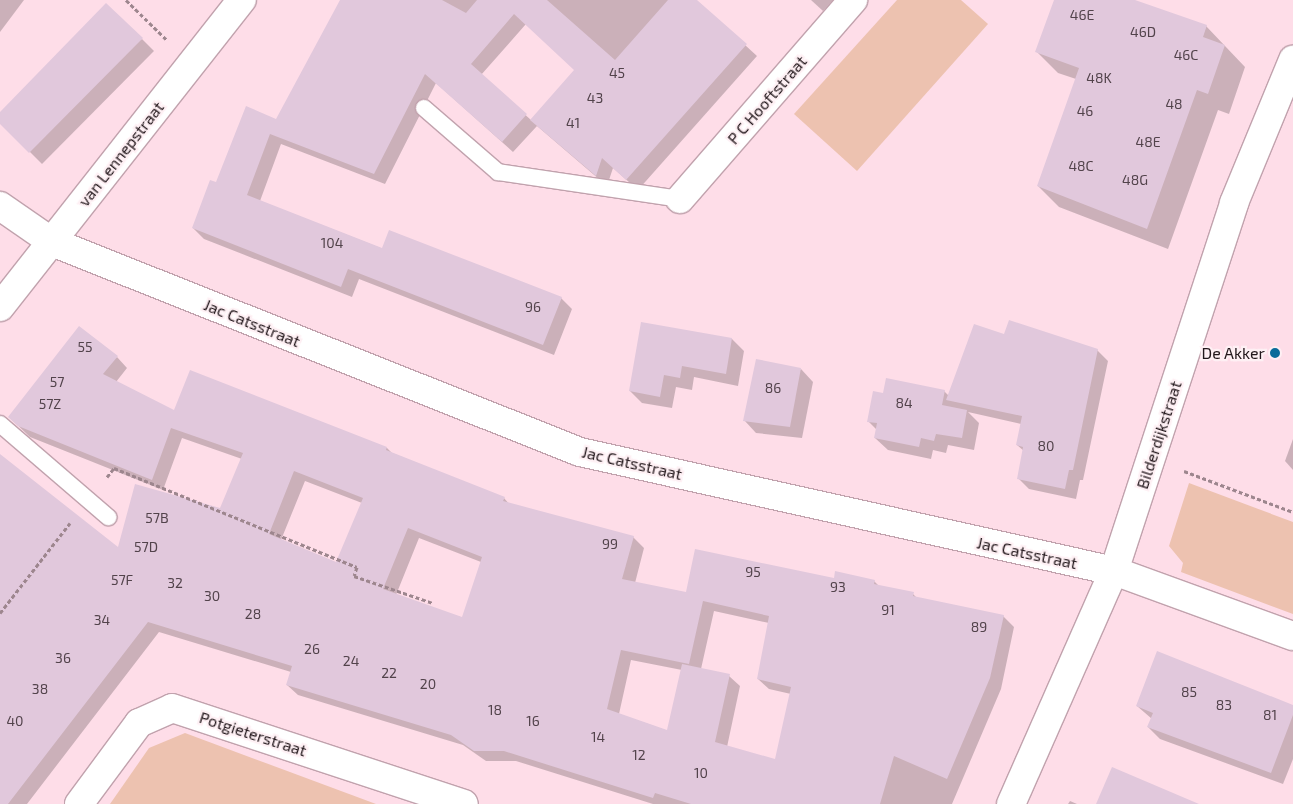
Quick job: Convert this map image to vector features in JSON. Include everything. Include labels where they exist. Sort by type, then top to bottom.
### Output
[{"type":"street","name":"van Lennepstraat","points":[[0,308],[242,0]]},
{"type":"street","name":"P C Hooftstraat","points":[[680,199],[853,0]]},
{"type":"street","name":"Bilderdijkstraat","points":[[1011,804],[1114,571],[1234,203],[1293,60]]},
{"type":"street","name":"Jac Catsstraat","points":[[0,206],[52,242],[580,452],[1114,571],[1293,636]]},
{"type":"street","name":"Potgieterstraat","points":[[79,804],[139,723],[172,708],[464,804]]},
{"type":"lane","points":[[424,108],[498,172],[680,199]]},
{"type":"lane","points":[[0,424],[108,517]]},
{"type":"path","points":[[126,0],[191,64]]},
{"type":"path","points":[[1151,458],[1293,512]]},
{"type":"path","points":[[0,614],[114,468],[357,567],[354,576],[433,603]]},
{"type":"shaded area","points":[[897,0],[961,0],[988,24],[857,171],[794,114]]},
{"type":"shaded area","points":[[1189,483],[1293,522],[1293,614],[1181,572],[1183,563],[1169,546]]},
{"type":"shaded area","points":[[185,733],[376,804],[110,804],[149,748]]},
{"type":"building","points":[[340,0],[442,0],[466,13],[477,0],[547,0],[615,60],[668,0],[697,0],[747,44],[626,180],[602,158],[596,176],[530,120],[574,70],[514,14],[471,64],[527,114],[502,142],[425,74],[374,174],[270,134],[247,195],[382,248],[389,230],[562,297],[543,345],[348,269],[341,287],[192,228],[210,180],[216,182],[246,106],[276,119]]},
{"type":"building","points":[[1054,0],[1135,0],[1207,25],[1203,37],[1225,45],[1208,94],[1197,90],[1147,229],[1037,186],[1079,68],[1035,52]]},
{"type":"building","points":[[106,3],[143,38],[29,153],[0,124],[0,112]]},
{"type":"building","points":[[1009,320],[1098,349],[1073,470],[1069,470],[1065,489],[1017,479],[1023,447],[1016,445],[1022,416],[946,400],[974,324],[1004,334]]},
{"type":"building","points":[[641,322],[732,338],[726,374],[682,366],[680,378],[664,375],[660,397],[629,391]]},
{"type":"building","points":[[79,326],[118,356],[103,374],[174,410],[190,370],[387,447],[386,450],[505,497],[503,501],[634,536],[622,579],[686,592],[695,549],[834,578],[835,571],[875,580],[874,584],[914,592],[913,596],[1004,615],[990,678],[947,779],[894,756],[880,804],[691,804],[655,793],[653,798],[504,751],[474,751],[451,735],[286,685],[292,666],[148,622],[8,804],[0,804],[0,454],[118,547],[135,484],[220,508],[243,453],[171,428],[152,480],[18,426],[8,417]],"holes":[[[294,471],[363,498],[336,562],[269,534]],[[408,528],[482,557],[462,617],[383,589]],[[703,601],[769,616],[757,679],[791,687],[775,759],[715,742],[730,674],[682,664],[667,730],[607,709],[621,650],[689,664]]]},
{"type":"building","points":[[756,359],[801,368],[790,427],[743,421]]},
{"type":"building","points":[[886,378],[945,390],[942,405],[967,410],[962,438],[936,434],[934,441],[921,438],[919,447],[874,438],[877,423],[867,422],[873,391],[883,393]]},
{"type":"building","points":[[1157,651],[1293,705],[1293,715],[1271,773],[1147,727],[1153,713],[1136,706]]},
{"type":"building","points":[[1112,767],[1199,804],[1096,804]]},
{"type":"place","name":"De Akker","points":[[1275,353]]}]
